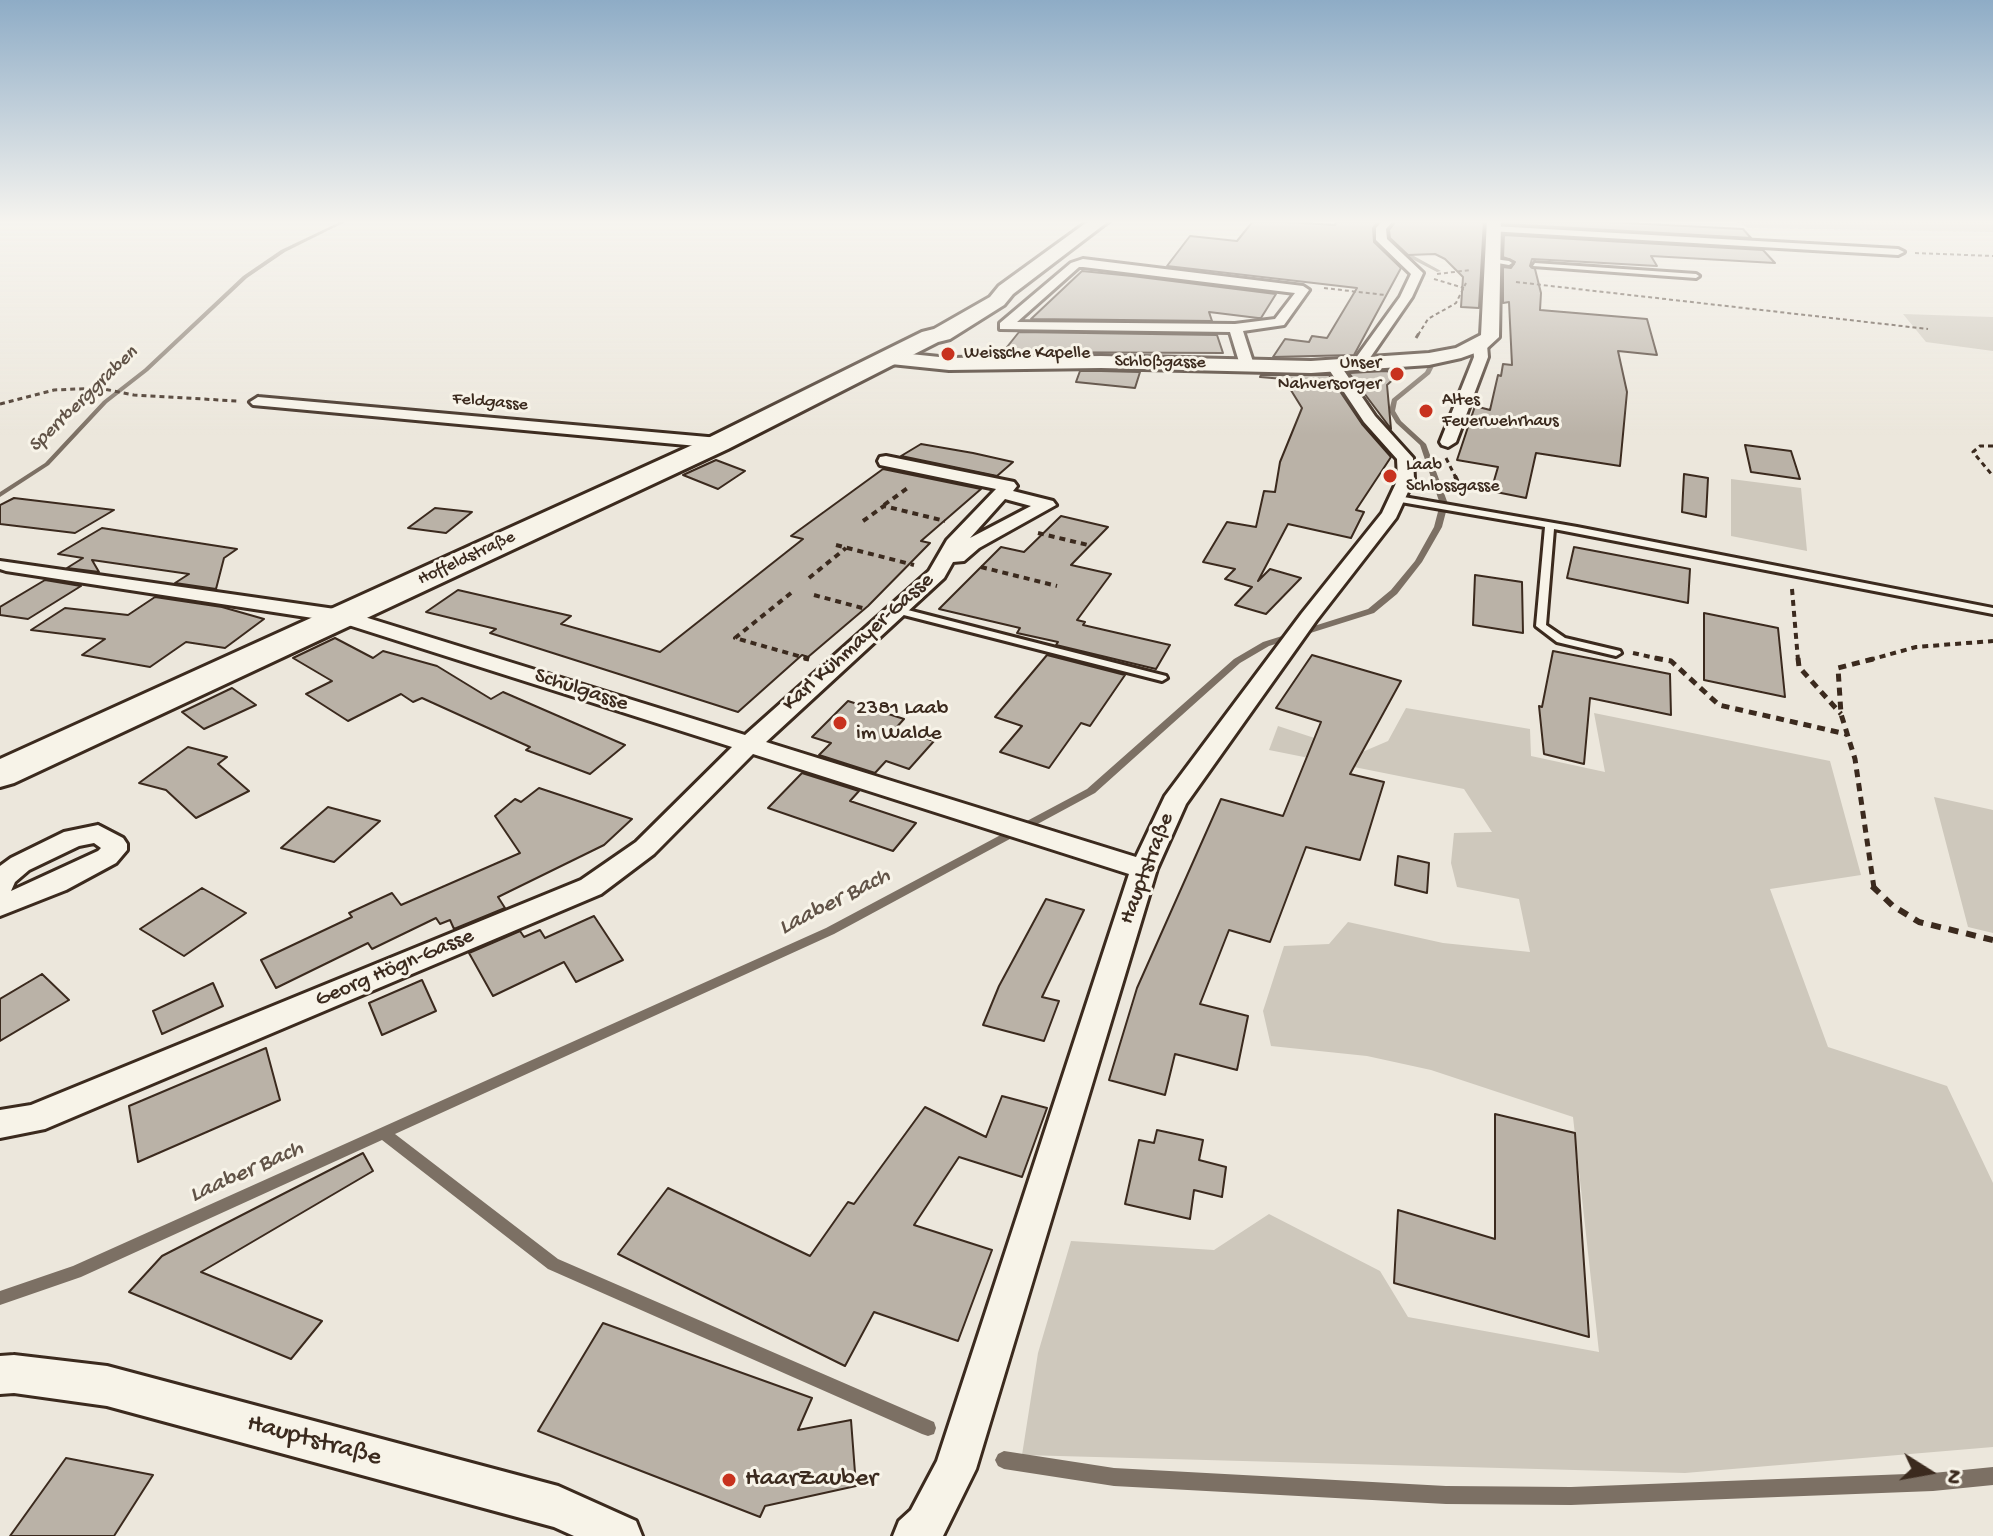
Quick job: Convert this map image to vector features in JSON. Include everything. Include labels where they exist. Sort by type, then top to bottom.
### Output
[{"type":"main road","name":"Hoffeldstraße","points":[[0,774],[719,443],[930,337],[942,334],[997,301],[1005,292]]},
{"type":"street","points":[[1044,292],[1005,326],[1235,328],[1279,322],[1302,292]]},
{"type":"street","points":[[1360,362],[1408,292]]},
{"type":"street","points":[[1333,365],[1414,360],[1447,355],[1480,345],[1490,337],[1494,292]]},
{"type":"street","points":[[1235,328],[1247,365]]},
{"type":"street","points":[[1448,442],[1481,357],[1480,345]]},
{"type":"street","name":"Schloßgasse","points":[[891,358],[949,364],[1333,365]]},
{"type":"street","name":"Hauptstraße","points":[[927,1532],[955,1469],[1144,869],[1174,802],[1309,617],[1390,514],[1406,479],[1405,458],[1369,419],[1333,365]]},
{"type":"street","name":"Feldgasse","points":[[258,402],[719,443]]},
{"type":"street","points":[[886,461],[1008,486],[1001,493]]},
{"type":"street","points":[[943,569],[972,544],[1047,505],[1001,493]]},
{"type":"street","name":"Karl Kühmayer-Gasse","points":[[748,745],[943,569],[954,544],[1001,493]]},
{"type":"street","name":"Schulgasse","points":[[6,565],[342,616],[1002,827],[1144,869]]},
{"type":"street","name":"Georg Högn-Gasse","points":[[0,1124],[33,1119],[591,887],[645,848],[748,745]]},
{"type":"street","points":[[0,887],[4,877],[20,864],[73,838],[98,834],[114,844],[114,850],[107,857],[57,883],[0,906]]},
{"type":"street","name":"Hauptstraße","points":[[0,1375],[14,1374],[107,1386],[558,1507],[621,1536]]},
{"type":"lane","points":[[1398,499],[1993,611]]},
{"type":"lane","points":[[1550,527],[1541,626],[1561,640],[1616,653]]},
{"type":"lane","points":[[893,613],[1162,678]]},
{"type":"path","points":[[1358,292],[1406,297]]},
{"type":"path","points":[[1393,360],[1419,336],[1428,319],[1456,303],[1462,292]]},
{"type":"path","points":[[1664,292],[1928,329]]},
{"type":"path","points":[[0,404],[54,390],[114,390],[134,395],[258,402]]},
{"type":"path","points":[[1448,442],[1446,461],[1464,493],[1465,504],[1458,511]]},
{"type":"path","points":[[1993,446],[1980,446],[1973,452],[1993,476]]},
{"type":"path","points":[[863,521],[915,482]]},
{"type":"path","points":[[884,506],[970,527]]},
{"type":"path","points":[[1010,526],[1088,545]]},
{"type":"path","points":[[836,545],[943,569],[1057,586]]},
{"type":"path","points":[[809,578],[847,548]]},
{"type":"path","points":[[1790,572],[1799,667],[1841,714]]},
{"type":"path","points":[[791,593],[735,638],[833,666]]},
{"type":"path","points":[[814,595],[893,613]]},
{"type":"path","points":[[1993,641],[1916,647],[1838,668],[1841,714],[1855,759],[1872,886],[1893,906],[1919,922],[1993,940]]},
{"type":"path","points":[[1616,653],[1671,661],[1719,705],[1847,734]]},
{"type":"shaded area","points":[[1903,314],[1993,317],[1993,351],[1926,342]]},
{"type":"shaded area","points":[[1731,479],[1801,488],[1807,551],[1731,536]]},
{"type":"shaded area","points":[[1406,708],[1530,729],[1531,756],[1605,772],[1594,713],[1830,761],[1861,875],[1770,889],[1828,1047],[1947,1086],[1993,1183],[1993,1447],[1685,1473],[1022,1455],[1038,1353],[1071,1241],[1214,1250],[1269,1214],[1380,1271],[1408,1317],[1599,1352],[1573,1117],[1431,1070],[1367,1056],[1271,1046],[1263,1011],[1284,946],[1329,944],[1348,922],[1443,943],[1530,952],[1519,899],[1457,887],[1451,863],[1454,833],[1492,832],[1464,789],[1269,750],[1278,726],[1360,753],[1388,741]]},
{"type":"shaded area","points":[[1934,797],[1993,810],[1993,933],[1968,927]]},
{"type":"building","points":[[1060,292],[1276,294],[1261,318],[1209,312],[1212,321],[1031,319]]},
{"type":"building","points":[[1355,292],[1388,292],[1354,355],[1273,357],[1285,339],[1309,342],[1312,336],[1327,338]]},
{"type":"building","points":[[1462,292],[1480,292],[1479,308],[1461,307]]},
{"type":"building","points":[[1503,292],[1541,292],[1540,310],[1647,319],[1657,355],[1618,351],[1627,392],[1620,466],[1536,453],[1526,498],[1491,491],[1498,467],[1457,460],[1475,406],[1490,410],[1503,364],[1512,365],[1509,302],[1503,303]]},
{"type":"building","points":[[1019,332],[1217,335],[1223,353],[1003,352]]},
{"type":"building","points":[[1080,371],[1140,372],[1135,388],[1076,382]]},
{"type":"building","points":[[1386,371],[1399,374],[1387,385],[1391,429],[1349,373]]},
{"type":"building","points":[[1261,375],[1329,375],[1362,424],[1391,457],[1356,510],[1364,512],[1351,538],[1288,524],[1258,581],[1270,569],[1301,578],[1266,614],[1235,605],[1252,587],[1225,579],[1235,569],[1203,562],[1227,522],[1256,527],[1264,491],[1275,492],[1280,462],[1302,408],[1284,379]]},
{"type":"building","points":[[921,444],[1013,462],[997,476],[901,456]]},
{"type":"building","points":[[1745,445],[1791,451],[1800,479],[1751,472]]},
{"type":"building","points":[[716,460],[745,471],[718,489],[683,475]]},
{"type":"building","points":[[883,469],[981,489],[921,541],[930,543],[868,606],[808,657],[802,655],[738,712],[490,633],[496,629],[426,612],[458,590],[571,616],[561,624],[660,652],[803,539],[791,536]]},
{"type":"building","points":[[1684,474],[1708,478],[1706,517],[1682,512]]},
{"type":"building","points":[[14,498],[114,510],[75,533],[0,524],[0,505]]},
{"type":"building","points":[[435,508],[472,512],[446,533],[408,528]]},
{"type":"building","points":[[1061,516],[1108,527],[1071,565],[1111,574],[1077,620],[1085,622],[1083,625],[1170,645],[1156,669],[1056,645],[1058,642],[1017,633],[1020,628],[939,609],[1001,547],[1024,552]]},
{"type":"building","points":[[102,528],[237,549],[224,558],[216,589],[175,583],[189,574],[92,560],[99,572],[67,568],[83,558],[58,554]]},
{"type":"building","points":[[1574,547],[1690,569],[1688,603],[1567,578]]},
{"type":"building","points":[[1475,575],[1522,582],[1523,633],[1473,625]]},
{"type":"building","points":[[45,580],[81,586],[28,619],[0,615],[0,607]]},
{"type":"building","points":[[155,597],[222,607],[264,619],[225,648],[186,642],[150,667],[82,655],[105,639],[31,630],[65,608],[128,615]]},
{"type":"building","points":[[1704,613],[1778,628],[1785,697],[1704,680]]},
{"type":"building","points":[[335,638],[373,658],[383,651],[437,666],[491,699],[503,692],[625,745],[590,774],[526,750],[530,747],[422,698],[413,702],[401,694],[348,721],[306,694],[332,681],[293,658]]},
{"type":"building","points":[[1553,651],[1670,674],[1671,715],[1590,698],[1584,764],[1544,754],[1539,706],[1542,707]]},
{"type":"building","points":[[1047,655],[1125,675],[1090,726],[1081,723],[1049,768],[1000,752],[1022,726],[995,717]]},
{"type":"building","points":[[1312,655],[1401,681],[1350,774],[1384,782],[1360,860],[1306,847],[1270,942],[1229,930],[1200,1004],[1248,1016],[1237,1070],[1175,1054],[1165,1095],[1109,1080],[1137,988],[1221,799],[1283,816],[1321,722],[1276,708]]},
{"type":"building","points":[[232,688],[256,705],[204,729],[182,712]]},
{"type":"building","points":[[848,701],[904,719],[895,729],[934,741],[909,769],[886,761],[875,773],[819,755],[831,743],[812,737]]},
{"type":"building","points":[[188,747],[227,757],[218,764],[249,791],[196,818],[166,790],[139,783]]},
{"type":"building","points":[[802,773],[859,791],[850,801],[916,823],[893,851],[768,808]]},
{"type":"building","points":[[539,788],[632,819],[604,845],[498,897],[505,908],[454,929],[450,920],[440,924],[436,918],[372,949],[368,943],[276,988],[261,960],[352,917],[349,913],[392,893],[401,905],[520,853],[495,816],[515,799],[521,802]]},
{"type":"building","points":[[328,807],[380,821],[334,862],[281,848]]},
{"type":"building","points":[[1398,856],[1429,863],[1427,893],[1395,885]]},
{"type":"building","points":[[202,888],[246,913],[184,956],[140,929]]},
{"type":"building","points":[[1046,899],[1084,910],[1042,997],[1059,1001],[1044,1041],[983,1025],[999,986]]},
{"type":"building","points":[[594,916],[623,960],[576,982],[564,962],[493,996],[469,953],[520,931],[524,937],[540,930],[545,938]]},
{"type":"building","points":[[42,974],[69,1000],[0,1041],[0,999]]},
{"type":"building","points":[[422,980],[436,1011],[382,1035],[369,1003]]},
{"type":"building","points":[[213,983],[223,1006],[162,1034],[153,1011]]},
{"type":"building","points":[[266,1048],[280,1100],[138,1162],[129,1106]]},
{"type":"building","points":[[1002,1096],[1047,1108],[1022,1177],[959,1157],[914,1225],[992,1250],[958,1341],[874,1312],[845,1366],[618,1254],[668,1188],[810,1256],[848,1202],[854,1204],[925,1107],[986,1137]]},
{"type":"building","points":[[1495,1114],[1575,1133],[1589,1337],[1394,1283],[1398,1210],[1495,1239]]},
{"type":"building","points":[[1157,1130],[1203,1140],[1199,1160],[1226,1167],[1222,1197],[1194,1190],[1190,1219],[1125,1204],[1139,1140],[1154,1143]]},
{"type":"building","points":[[363,1153],[373,1171],[201,1272],[322,1321],[291,1359],[129,1292],[162,1256]]},
{"type":"building","points":[[603,1323],[812,1398],[798,1430],[851,1420],[856,1486],[765,1506],[760,1517],[538,1431]]},
{"type":"building","points":[[66,1458],[153,1475],[114,1536],[10,1536]]},
{"type":"waterway","name":"Sperrberggraben","points":[[0,495],[47,464],[105,402],[146,370],[229,292]]},
{"type":"waterway","name":"Laaber Bach","points":[[0,1298],[76,1272],[830,931],[1091,791],[1237,661],[1266,644],[1371,611],[1394,592],[1418,562],[1438,527],[1444,504],[1423,444],[1398,422],[1392,411],[1394,400],[1428,373],[1433,362]]},
{"type":"waterway","points":[[384,1134],[553,1264],[928,1428]]},
{"type":"waterway","points":[[1004,1460],[1114,1477],[1446,1495],[1571,1496],[1933,1482],[1993,1476]]},
{"type":"place","name":"Weissche Kapelle","points":[[948,354]]},
{"type":"place","name":"Unser Nahversorger","points":[[1397,374]]},
{"type":"place","name":"Altes Feuerwehrhaus","points":[[1426,411]]},
{"type":"place","name":"Laab Schlossgasse","points":[[1390,476]]},
{"type":"place","name":"2381 Laab im Walde","points":[[840,723]]},
{"type":"place","name":"HaarZauber","points":[[729,1480]]}]
